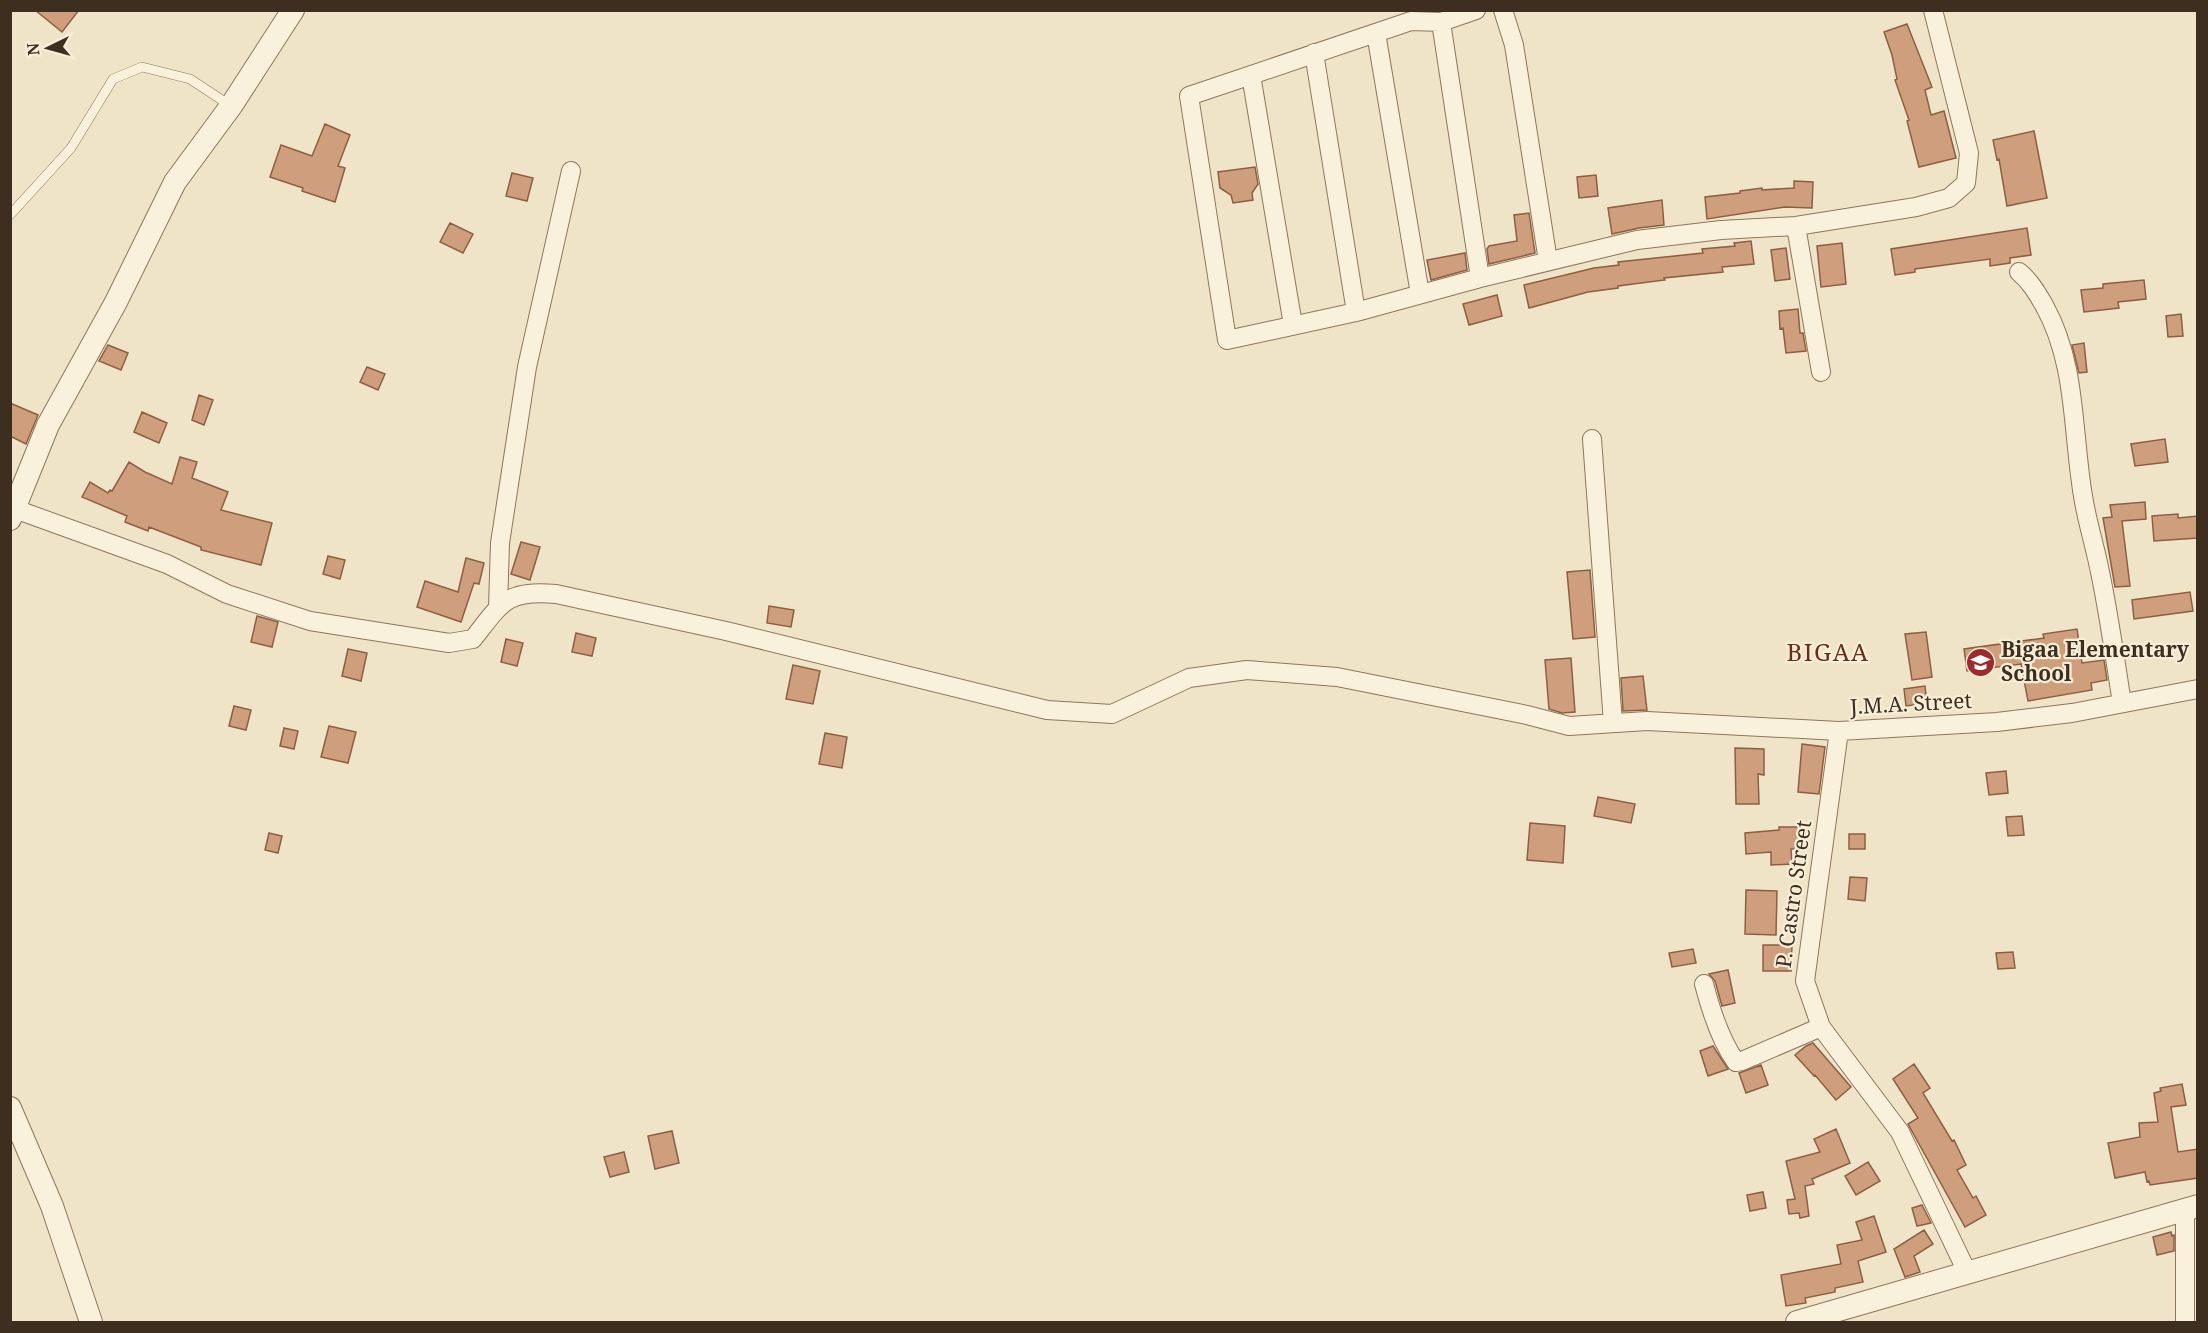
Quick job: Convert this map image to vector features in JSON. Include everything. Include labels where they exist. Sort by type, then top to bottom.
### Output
[{"type":"street","points":[[1476,10],[1441,22],[1411,21],[1189,96],[1227,340],[1356,312],[1480,278],[1637,240],[1721,230],[1796,226],[1916,207],[1948,198],[1966,183],[1970,153],[1933,10]]},
{"type":"street","points":[[1503,10],[1514,45],[1548,261]]},
{"type":"street","points":[[289,12],[231,106],[175,182],[116,302],[48,425],[13,514],[167,564],[227,594],[310,621],[449,644],[473,639],[498,607],[500,543],[527,367],[571,171]]},
{"type":"street","points":[[1441,22],[1480,278]]},
{"type":"street","points":[[1376,33],[1420,294]]},
{"type":"street","points":[[1314,53],[1356,312]]},
{"type":"street","points":[[1251,75],[1293,325]]},
{"type":"street","points":[[1796,226],[1821,372]]},
{"type":"street","points":[[2019,272],[2039,296],[2049,314],[2067,362],[2082,490],[2100,572],[2122,703]]},
{"type":"street","points":[[1592,439],[1613,723]]},
{"type":"street","name":"J.M.A. Street","points":[[498,607],[516,595],[531,592],[556,594],[726,631],[1047,710],[1112,714],[1189,678],[1247,670],[1337,677],[1527,715],[1569,726],[1647,721],[1839,731],[1997,722],[2072,713],[2198,688]]},
{"type":"street","name":"P. Castro Street","points":[[1839,731],[1805,981],[1821,1027],[1900,1132],[1967,1272]]},
{"type":"street","points":[[1704,984],[1710,1008],[1737,1062],[1821,1027]]},
{"type":"street","points":[[10,1108],[52,1206],[91,1323]]},
{"type":"street","points":[[1797,1323],[2191,1208],[2185,1323]]},
{"type":"lane","points":[[10,215],[71,148],[113,79],[142,67],[190,79],[231,106]]},
{"type":"building","points":[[35,10],[79,10],[62,32]]},
{"type":"building","points":[[1907,24],[1932,87],[1925,90],[1931,115],[1944,111],[1956,158],[1919,167],[1907,121],[1909,120],[1895,80],[1897,79],[1892,55],[1884,32]]},
{"type":"building","points":[[325,124],[350,135],[338,166],[345,168],[335,202],[270,177],[281,145],[312,156]]},
{"type":"building","points":[[2034,131],[2047,198],[2007,206],[1999,159],[1997,160],[1993,140]]},
{"type":"building","points":[[1255,167],[1258,184],[1252,193],[1253,200],[1233,203],[1231,195],[1220,188],[1218,172]]},
{"type":"building","points":[[512,173],[533,178],[527,201],[506,196]]},
{"type":"building","points":[[1596,175],[1598,196],[1579,198],[1577,177]]},
{"type":"building","points":[[1794,181],[1813,182],[1812,208],[1785,207],[1707,219],[1705,197],[1762,188],[1762,190],[1794,188]]},
{"type":"building","points":[[1662,200],[1664,225],[1612,234],[1608,208]]},
{"type":"building","points":[[1529,213],[1535,253],[1489,264],[1487,249],[1489,246],[1517,241],[1514,215]]},
{"type":"building","points":[[450,223],[473,234],[463,253],[440,242]]},
{"type":"building","points":[[2027,228],[2031,255],[2010,258],[2010,263],[1990,266],[1990,259],[1915,269],[1915,272],[1895,275],[1891,249]]},
{"type":"building","points":[[1751,241],[1754,264],[1722,267],[1723,272],[1664,278],[1665,280],[1618,286],[1618,288],[1588,292],[1529,308],[1524,285],[1594,268],[1619,265],[1618,262],[1703,253],[1702,249],[1735,246],[1734,243]]},
{"type":"building","points":[[1842,243],[1846,284],[1821,287],[1817,246]]},
{"type":"building","points":[[1786,248],[1790,279],[1775,281],[1771,250]]},
{"type":"building","points":[[1465,253],[1467,270],[1431,280],[1427,260]]},
{"type":"building","points":[[2144,280],[2146,299],[2118,302],[2119,308],[2084,312],[2081,290],[2103,288],[2103,284]]},
{"type":"building","points":[[1497,295],[1502,316],[1469,325],[1463,304]]},
{"type":"building","points":[[1798,309],[1800,333],[1803,333],[1806,351],[1786,353],[1783,328],[1780,329],[1779,311]]},
{"type":"building","points":[[2181,314],[2183,336],[2168,337],[2166,316]]},
{"type":"building","points":[[2084,343],[2087,372],[2079,373],[2072,345]]},
{"type":"building","points":[[108,345],[128,353],[121,370],[99,361]]},
{"type":"building","points":[[367,367],[385,374],[378,390],[360,382]]},
{"type":"building","points":[[199,395],[213,400],[204,425],[192,420]]},
{"type":"building","points":[[10,403],[38,415],[26,444],[10,436]]},
{"type":"building","points":[[142,412],[167,423],[159,443],[134,432]]},
{"type":"building","points":[[2165,439],[2168,462],[2135,466],[2131,444]]},
{"type":"building","points":[[180,457],[197,462],[192,478],[228,492],[221,510],[272,523],[261,565],[201,550],[201,547],[149,527],[148,531],[125,522],[127,516],[82,497],[90,482],[108,493],[112,491],[129,462],[172,484]]},
{"type":"building","points":[[2145,502],[2146,519],[2122,521],[2130,586],[2115,587],[2103,518],[2112,517],[2110,505]]},
{"type":"building","points":[[2178,514],[2178,518],[2198,516],[2198,538],[2154,541],[2152,516]]},
{"type":"building","points":[[521,542],[540,547],[530,580],[511,574]]},
{"type":"building","points":[[328,556],[345,560],[340,579],[323,574]]},
{"type":"building","points":[[466,558],[484,563],[479,584],[474,583],[461,622],[417,607],[425,581],[458,592]]},
{"type":"building","points":[[1590,570],[1595,637],[1573,639],[1567,572]]},
{"type":"building","points":[[2190,592],[2193,611],[2134,619],[2132,600]]},
{"type":"building","points":[[769,606],[794,610],[791,627],[767,623]]},
{"type":"building","points":[[257,616],[278,622],[272,647],[251,642]]},
{"type":"building","points":[[2077,629],[2082,663],[2104,660],[2107,680],[2091,683],[2092,690],[2028,701],[2021,664],[1967,671],[1964,649],[2044,638],[2043,634]]},
{"type":"building","points":[[1926,632],[1932,677],[1912,680],[1905,634]]},
{"type":"building","points":[[576,633],[596,638],[592,656],[572,652]]},
{"type":"building","points":[[506,639],[523,643],[517,666],[501,662]]},
{"type":"building","points":[[348,649],[367,653],[361,681],[342,676]]},
{"type":"building","points":[[1571,658],[1575,712],[1562,713],[1549,709],[1545,660]]},
{"type":"building","points":[[793,665],[820,671],[813,704],[786,699]]},
{"type":"building","points":[[1643,676],[1647,710],[1623,711],[1621,678]]},
{"type":"building","points":[[1925,686],[1927,703],[1906,706],[1904,689]]},
{"type":"building","points":[[234,706],[251,710],[246,730],[229,726]]},
{"type":"building","points":[[329,726],[356,732],[348,763],[321,757]]},
{"type":"building","points":[[284,728],[298,731],[294,749],[280,746]]},
{"type":"building","points":[[825,733],[847,737],[842,768],[819,764]]},
{"type":"building","points":[[1802,744],[1825,747],[1819,794],[1798,792]]},
{"type":"building","points":[[1735,748],[1764,749],[1764,775],[1758,774],[1759,804],[1736,804]]},
{"type":"building","points":[[2006,771],[2008,793],[1989,795],[1986,773]]},
{"type":"building","points":[[1598,797],[1635,804],[1631,823],[1594,816]]},
{"type":"building","points":[[2022,816],[2024,835],[2008,836],[2006,817]]},
{"type":"building","points":[[1530,823],[1565,826],[1563,863],[1527,860]]},
{"type":"building","points":[[1779,827],[1807,827],[1807,849],[1791,849],[1792,864],[1771,865],[1771,852],[1746,854],[1745,833],[1779,830]]},
{"type":"building","points":[[269,833],[282,836],[278,853],[265,850]]},
{"type":"building","points":[[1849,834],[1865,834],[1865,849],[1849,849]]},
{"type":"building","points":[[1850,877],[1867,878],[1865,901],[1848,899]]},
{"type":"building","points":[[1746,890],[1777,891],[1776,935],[1745,934]]},
{"type":"building","points":[[1763,945],[1792,945],[1791,971],[1763,971]]},
{"type":"building","points":[[1693,949],[1696,963],[1672,967],[1669,953]]},
{"type":"building","points":[[2013,952],[2015,968],[1998,969],[1996,953]]},
{"type":"building","points":[[1728,970],[1735,1003],[1722,1006],[1715,981],[1709,974]]},
{"type":"building","points":[[1813,1043],[1851,1087],[1836,1100],[1795,1055]]},
{"type":"building","points":[[1713,1046],[1728,1069],[1708,1076],[1700,1051]]},
{"type":"building","points":[[1914,1064],[1930,1088],[1923,1093],[1952,1141],[1954,1140],[1966,1165],[1957,1170],[1973,1198],[1976,1196],[1986,1215],[1965,1227],[1908,1124],[1918,1118],[1893,1079]]},
{"type":"building","points":[[1761,1065],[1768,1085],[1746,1093],[1739,1073]]},
{"type":"building","points":[[2182,1084],[2186,1105],[2171,1107],[2178,1152],[2198,1149],[2198,1178],[2150,1185],[2145,1172],[2115,1178],[2108,1143],[2140,1137],[2139,1123],[2158,1122],[2154,1093],[2161,1091],[2160,1088]]},
{"type":"building","points":[[1836,1129],[1850,1163],[1812,1179],[1814,1184],[1805,1186],[1809,1216],[1800,1218],[1799,1213],[1789,1214],[1787,1200],[1795,1199],[1786,1161],[1820,1152],[1814,1139]]},
{"type":"building","points":[[672,1131],[679,1163],[655,1169],[648,1136]]},
{"type":"building","points":[[624,1152],[629,1172],[610,1177],[604,1157]]},
{"type":"building","points":[[1868,1162],[1880,1181],[1856,1195],[1845,1176]]},
{"type":"building","points":[[1763,1192],[1766,1208],[1750,1211],[1747,1195]]},
{"type":"building","points":[[1922,1205],[1931,1223],[1917,1226],[1912,1208]]},
{"type":"building","points":[[1874,1216],[1886,1252],[1858,1261],[1863,1282],[1835,1288],[1835,1292],[1805,1298],[1806,1303],[1786,1306],[1781,1275],[1841,1264],[1837,1245],[1862,1240],[1856,1222]]},
{"type":"building","points":[[1924,1230],[1933,1244],[1914,1256],[1920,1272],[1905,1277],[1894,1249]]},
{"type":"building","points":[[2171,1232],[2172,1236],[2174,1235],[2174,1251],[2157,1255],[2153,1237]]},
{"type":"place","name":"Bigaa Elementary School","points":[[1980,662]]},
{"type":"district","name":"BIGAA","points":[[1828,653]]}]
